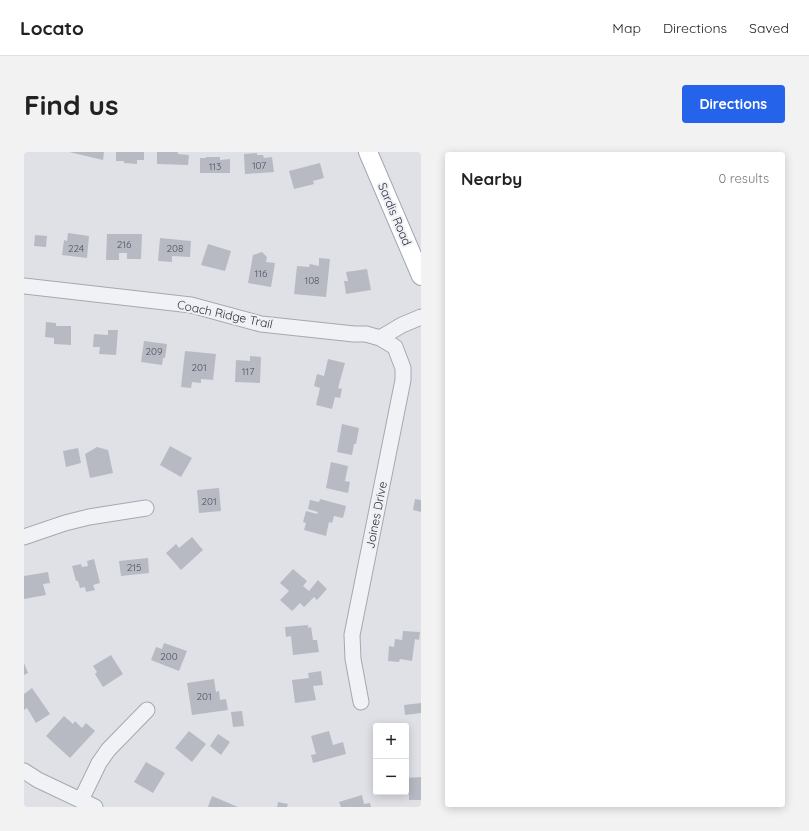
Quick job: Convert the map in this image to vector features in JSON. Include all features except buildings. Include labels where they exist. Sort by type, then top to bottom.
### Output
[{"type":"main road","name":"Sardis Road","points":[[368,152],[421,276]]},
{"type":"street","name":"Coach Ridge Trail","points":[[24,286],[191,305],[261,324],[366,334],[380,338]]},
{"type":"street","points":[[380,338],[402,325],[421,317]]},
{"type":"street","name":"Joines Drive","points":[[361,702],[353,659],[352,635],[403,380],[403,368],[395,347],[380,338]]},
{"type":"street","points":[[24,537],[83,519],[146,508]]},
{"type":"street","points":[[81,800],[99,763],[108,750],[147,710]]},
{"type":"street","points":[[24,771],[38,780],[95,807]]}]
